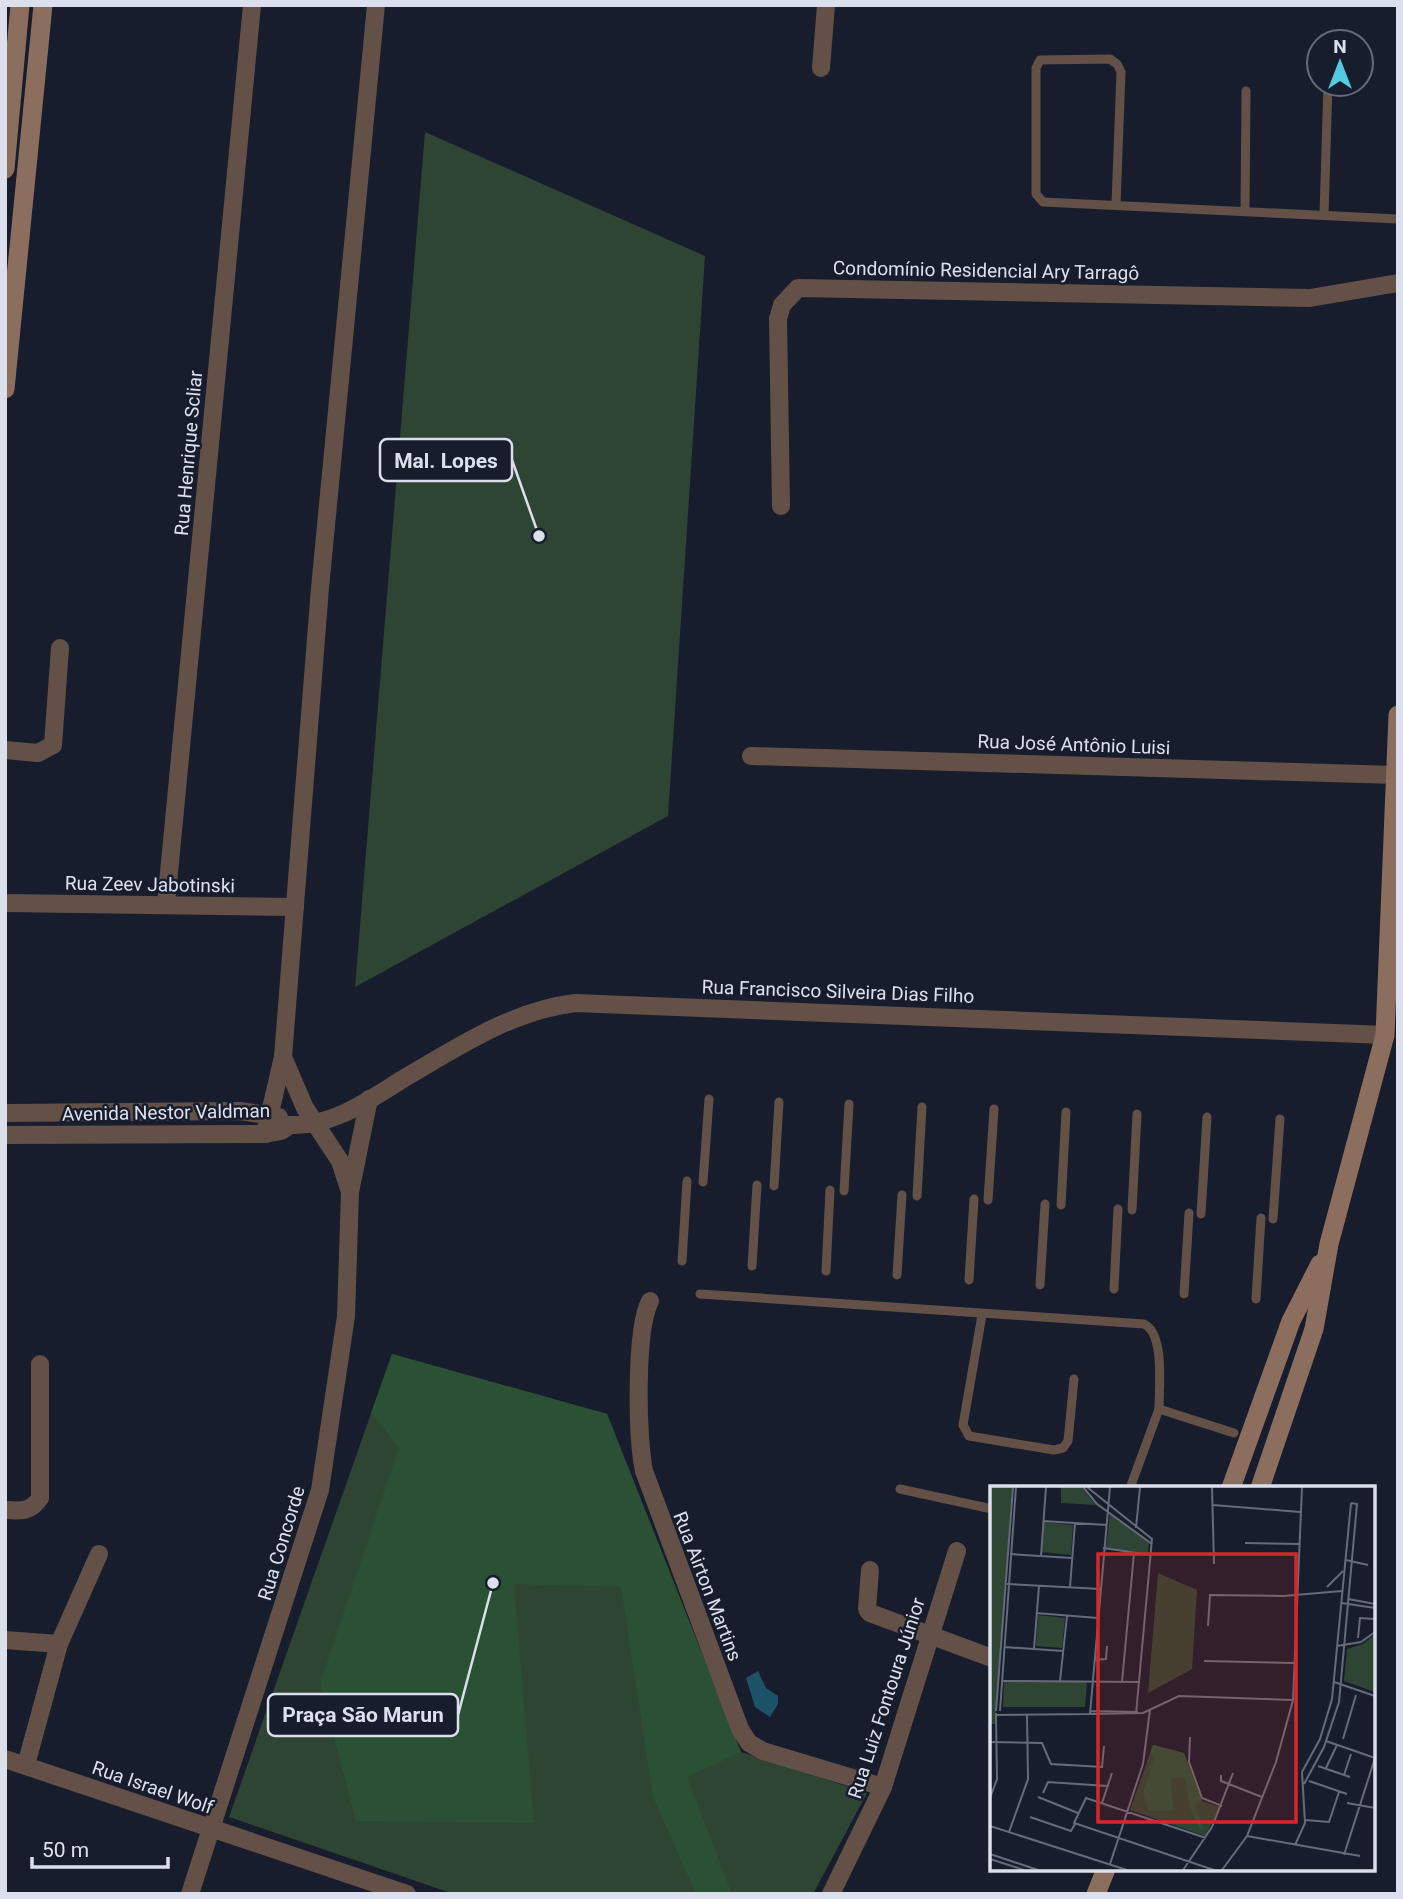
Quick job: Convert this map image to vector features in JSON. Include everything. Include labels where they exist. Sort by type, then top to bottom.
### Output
[{"type":"main road","points":[[5,169],[20,5]]},
{"type":"main road","points":[[5,389],[12,247],[43,5]]},
{"type":"main road","points":[[1261,1486],[1314,1329],[1329,1244],[1385,1035],[1398,715]]},
{"type":"main road","points":[[1232,1486],[1291,1321],[1329,1244]]},
{"type":"main road","points":[[1096,1894],[1105,1871]]},
{"type":"street","name":"Rua Henrique Scliar","points":[[166,904],[252,5]]},
{"type":"street","points":[[265,1134],[267,1114],[283,1056],[320,587],[375,5]]},
{"type":"street","points":[[821,68],[826,5]]},
{"type":"street","name":"Condomínio Residencial Ary Tarragô","points":[[780,506],[778,319],[782,305],[798,288],[1310,298],[1398,283]]},
{"type":"street","points":[[5,750],[38,753],[53,745],[60,648]]},
{"type":"street","name":"Rua José Antônio Luisi","points":[[751,756],[1395,775]]},
{"type":"street","name":"Rua Zeev Jabotinski","points":[[5,903],[295,907]]},
{"type":"street","name":"Rua Francisco Silveira Dias Filho","points":[[318,1124],[369,1099],[504,1023],[536,1010],[575,1003],[1385,1035]]},
{"type":"street","name":"Rua Concorde","points":[[283,1056],[305,1108],[340,1161],[350,1192]]},
{"type":"street","name":"Rua Concorde","points":[[190,1894],[320,1490],[346,1316],[350,1192],[369,1099]]},
{"type":"street","name":"Avenida Nestor Valdman","points":[[5,1113],[143,1111],[267,1114],[281,1117],[290,1125],[281,1131],[265,1134],[5,1135]]},
{"type":"street","points":[[290,1125],[318,1124]]},
{"type":"street","name":"Rua Airton Martins","points":[[650,1301],[643,1322],[639,1448],[644,1471],[740,1729],[749,1743],[763,1751],[883,1787]]},
{"type":"street","points":[[5,1510],[24,1511],[34,1507],[40,1498],[40,1364]]},
{"type":"street","name":"Rua Luiz Fontoura Júnior","points":[[831,1894],[883,1787],[957,1551]]},
{"type":"street","points":[[26,1765],[59,1644],[99,1554]]},
{"type":"street","points":[[870,1570],[868,1611],[990,1657]]},
{"type":"street","points":[[5,1640],[59,1644]]},
{"type":"street","name":"Rua Israel Wolf","points":[[5,1759],[407,1894]]},
{"type":"lane","points":[[1116,204],[1121,72],[1117,64],[1110,59],[1040,60],[1036,68],[1036,194],[1043,202],[1398,219]]},
{"type":"lane","points":[[1245,211],[1246,91]]},
{"type":"lane","points":[[1324,214],[1328,98]]},
{"type":"lane","points":[[703,1182],[709,1099]]},
{"type":"lane","points":[[774,1186],[779,1102]]},
{"type":"lane","points":[[844,1191],[849,1104]]},
{"type":"lane","points":[[917,1196],[922,1107]]},
{"type":"lane","points":[[988,1200],[994,1109]]},
{"type":"lane","points":[[1061,1205],[1066,1112]]},
{"type":"lane","points":[[1132,1210],[1138,1114]]},
{"type":"lane","points":[[1201,1214],[1207,1116]]},
{"type":"lane","points":[[1273,1219],[1280,1119]]},
{"type":"lane","points":[[682,1261],[687,1181]]},
{"type":"lane","points":[[752,1266],[757,1185]]},
{"type":"lane","points":[[826,1271],[830,1190]]},
{"type":"lane","points":[[897,1275],[902,1195]]},
{"type":"lane","points":[[969,1280],[974,1199]]},
{"type":"lane","points":[[1040,1284],[1045,1204]]},
{"type":"lane","points":[[1114,1289],[1118,1209]]},
{"type":"lane","points":[[1184,1294],[1189,1213]]},
{"type":"lane","points":[[1256,1299],[1261,1218]]},
{"type":"lane","points":[[700,1294],[982,1315],[1136,1323],[1151,1328],[1157,1341],[1159,1409],[1131,1486]]},
{"type":"lane","points":[[982,1315],[963,1425],[969,1436],[1054,1450],[1063,1448],[1068,1441],[1074,1379]]},
{"type":"lane","points":[[1159,1409],[1234,1433]]},
{"type":"lane","points":[[900,1489],[990,1509]]},
{"type":"green space","points":[[425,132],[705,256],[668,816],[355,987]]},
{"type":"green space","points":[[392,1354],[607,1414],[741,1752],[867,1793],[813,1894],[454,1894],[229,1817]]},
{"type":"green space","points":[[392,1354],[607,1414],[741,1752],[687,1777],[732,1894],[696,1894],[653,1797],[621,1587],[514,1584],[534,1823],[356,1821],[320,1684],[399,1447],[371,1413]]},
{"type":"water","points":[[758,1671],[766,1688],[778,1696],[778,1704],[770,1717],[755,1707],[746,1678]]},
{"type":"place","name":"Mal. Lopes","points":[[539,536]]},
{"type":"place","name":"Praça São Marun","points":[[493,1583]]}]
